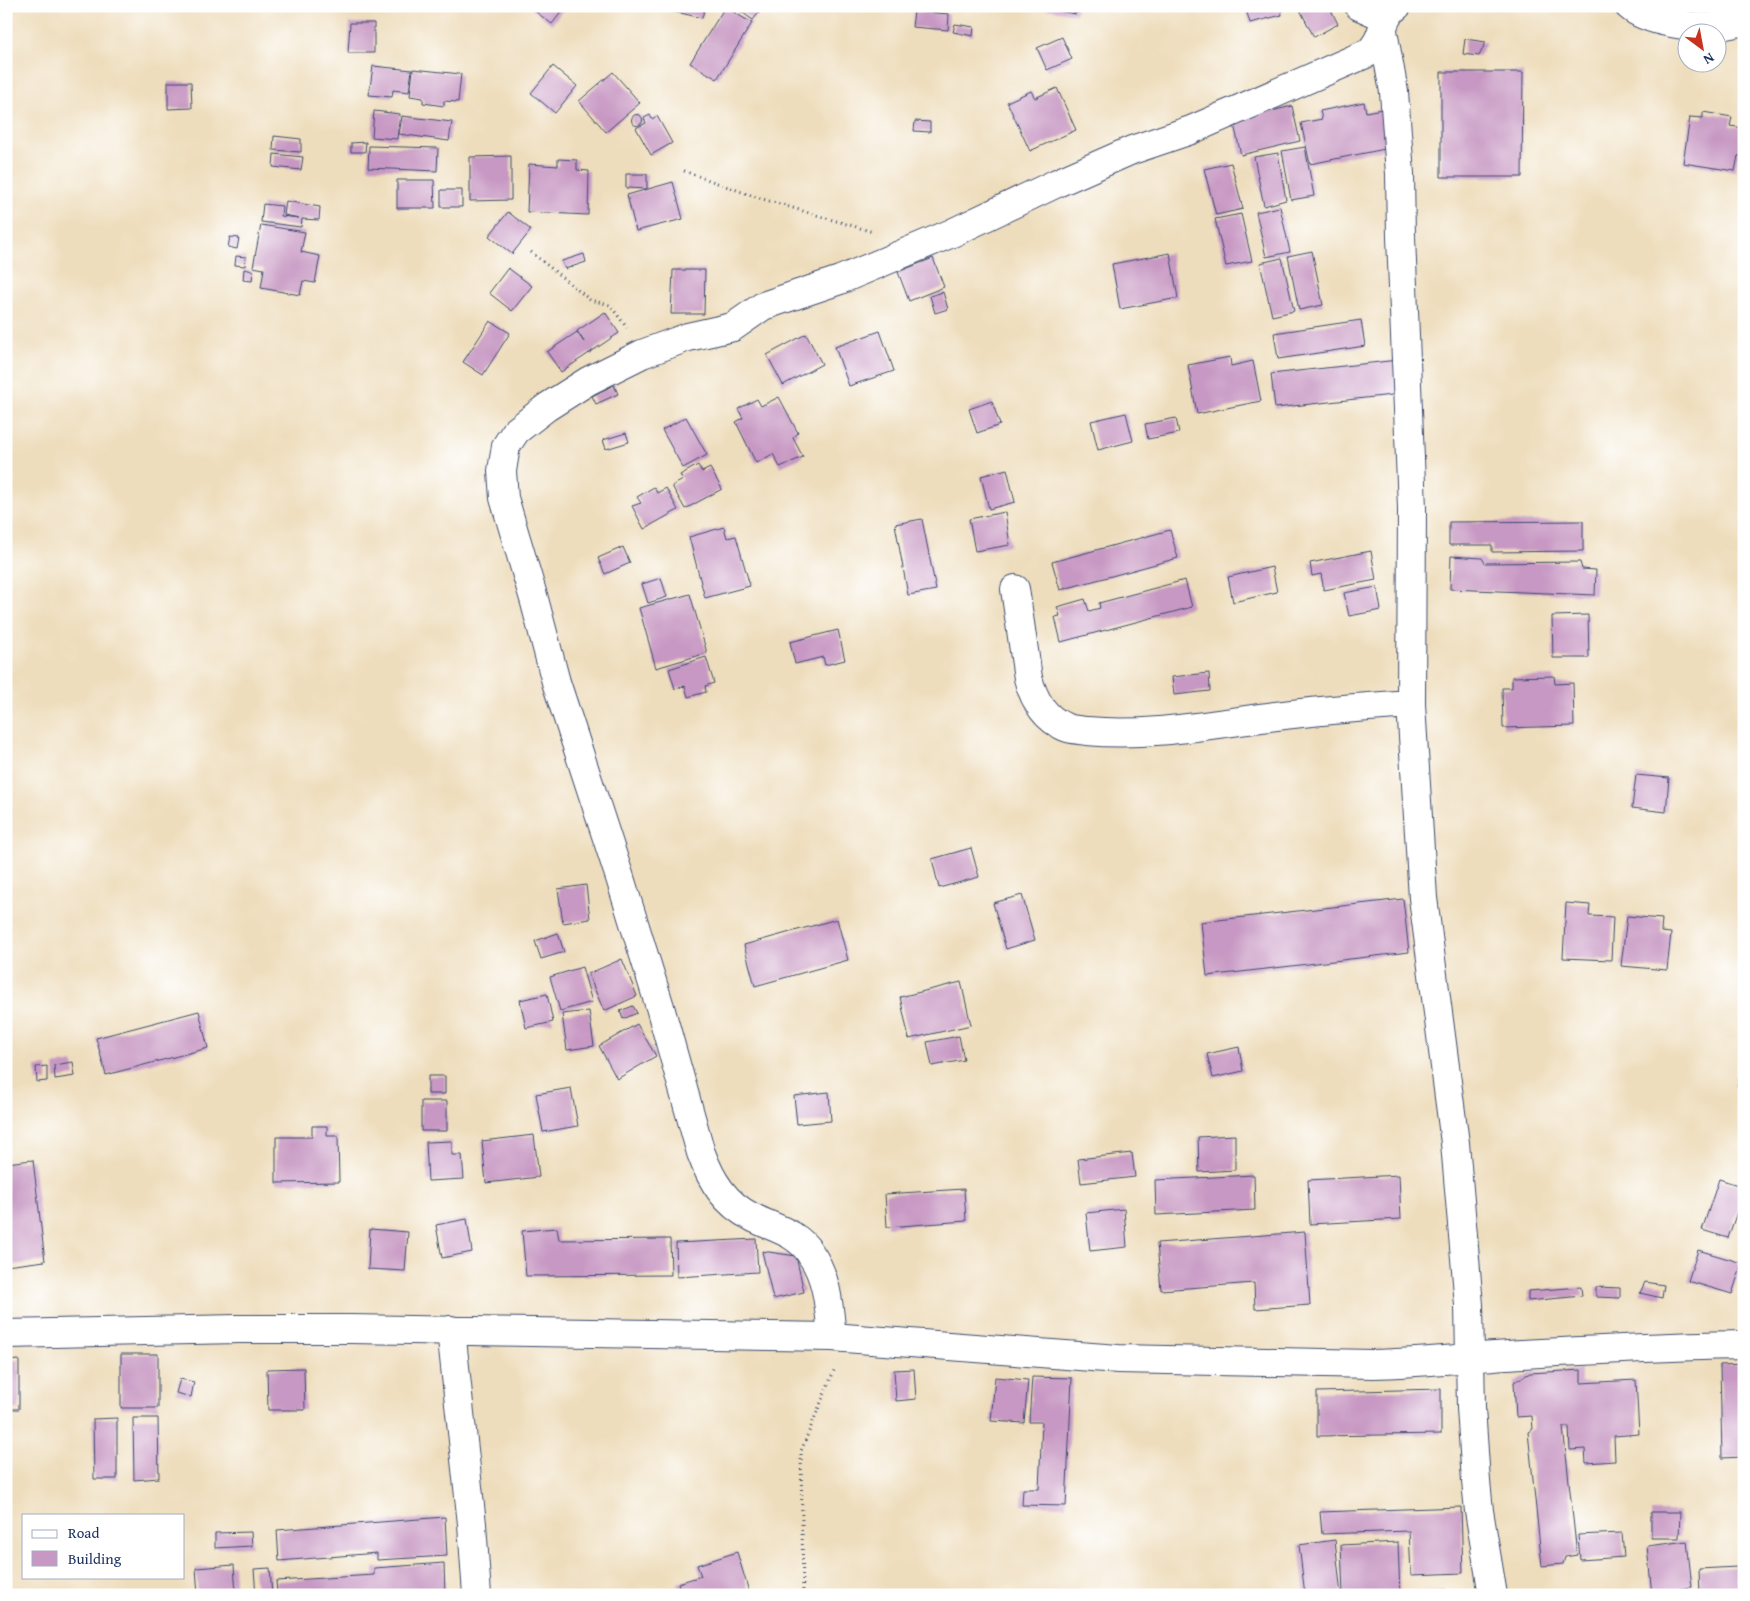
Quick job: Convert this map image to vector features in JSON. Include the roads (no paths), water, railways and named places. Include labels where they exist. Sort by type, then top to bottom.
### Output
[{"type":"street","points":[[1359,6],[1389,17]]},
{"type":"street","points":[[1629,6],[1637,13],[1684,25],[1716,26],[1744,22]]},
{"type":"street","points":[[832,1337],[827,1292],[819,1268],[810,1251],[799,1240],[784,1231],[752,1218],[730,1202],[718,1190],[708,1173],[623,887],[556,682],[504,498],[502,471],[506,446],[516,431],[548,407],[588,381],[642,354],[688,336],[733,327],[763,306],[840,280],[952,233],[1132,150],[1191,130],[1247,104],[1368,53],[1375,47],[1389,17]]},
{"type":"street","points":[[1389,17],[1400,174],[1412,508],[1412,704],[1423,898],[1455,1143],[1469,1305],[1471,1408],[1476,1481],[1493,1595]]},
{"type":"street","points":[[1015,589],[1027,671],[1032,692],[1048,717],[1068,728],[1110,732],[1137,732],[1346,708],[1412,704]]},
{"type":"street","points":[[6,1334],[238,1329],[451,1330],[832,1337],[1118,1359],[1373,1364],[1415,1363],[1520,1354],[1744,1345]]},
{"type":"street","points":[[451,1330],[472,1524],[477,1595]]}]
